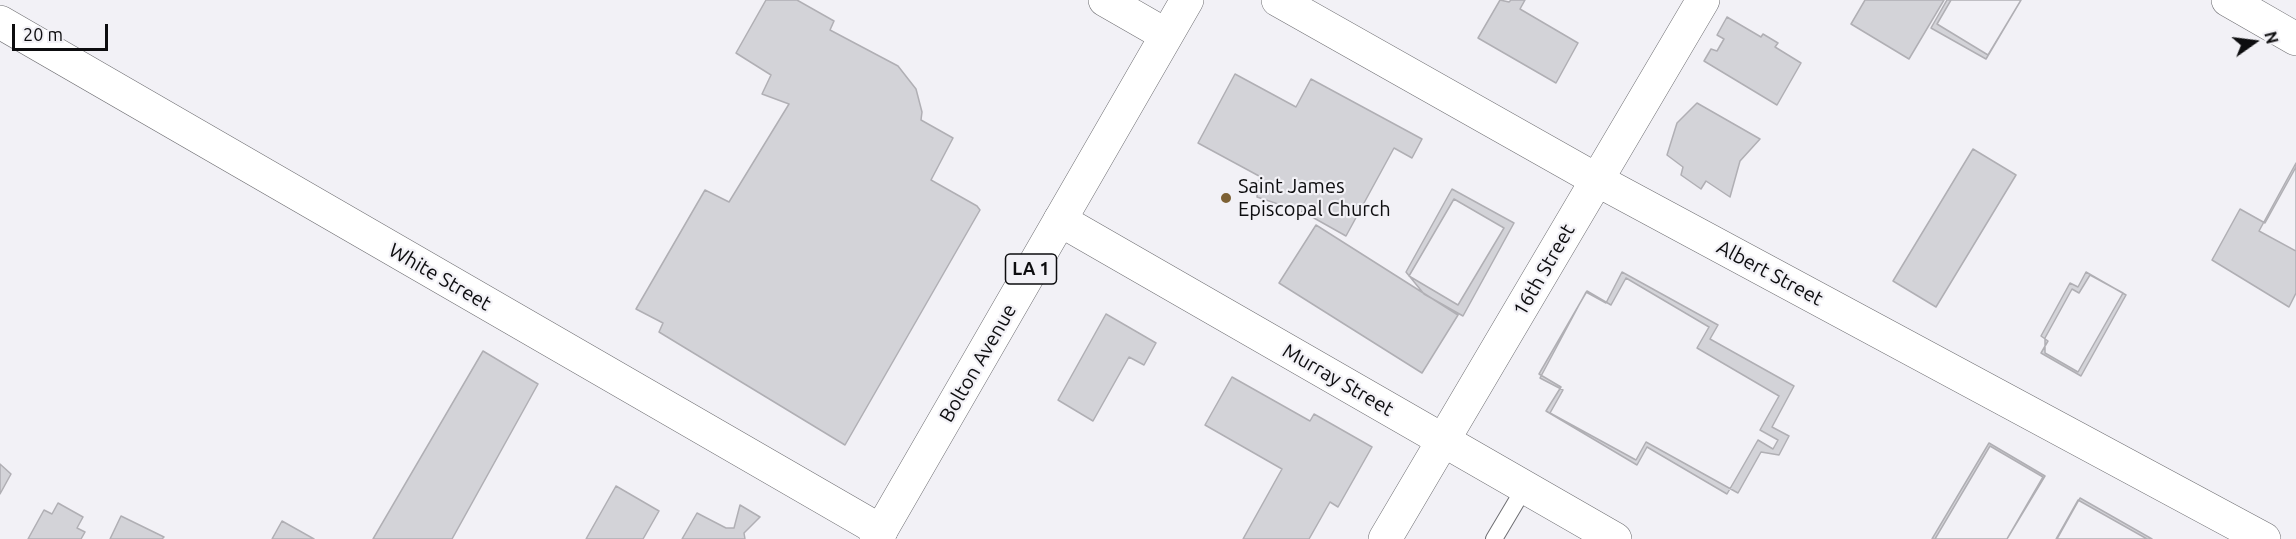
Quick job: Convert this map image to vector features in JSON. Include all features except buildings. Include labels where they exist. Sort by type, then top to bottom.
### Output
[{"type":"street","points":[[1105,0],[1166,35]]},
{"type":"street","name":"Bolton Avenue","points":[[878,535],[1187,0]]},
{"type":"street","name":"Albert Street","points":[[1278,0],[1597,180],[2264,539]]},
{"type":"street","name":"16th Street","points":[[1386,539],[1703,0]]},
{"type":"street","points":[[2228,0],[2296,39]]},
{"type":"street","name":"White Street","points":[[0,22],[878,535]]},
{"type":"street","name":"Murray Street","points":[[1060,220],[1616,539]]},
{"type":"lane","points":[[1494,539],[1525,487]]},
{"type":"place","name":"Saint James Episcopal Church","points":[[1226,198]]}]
